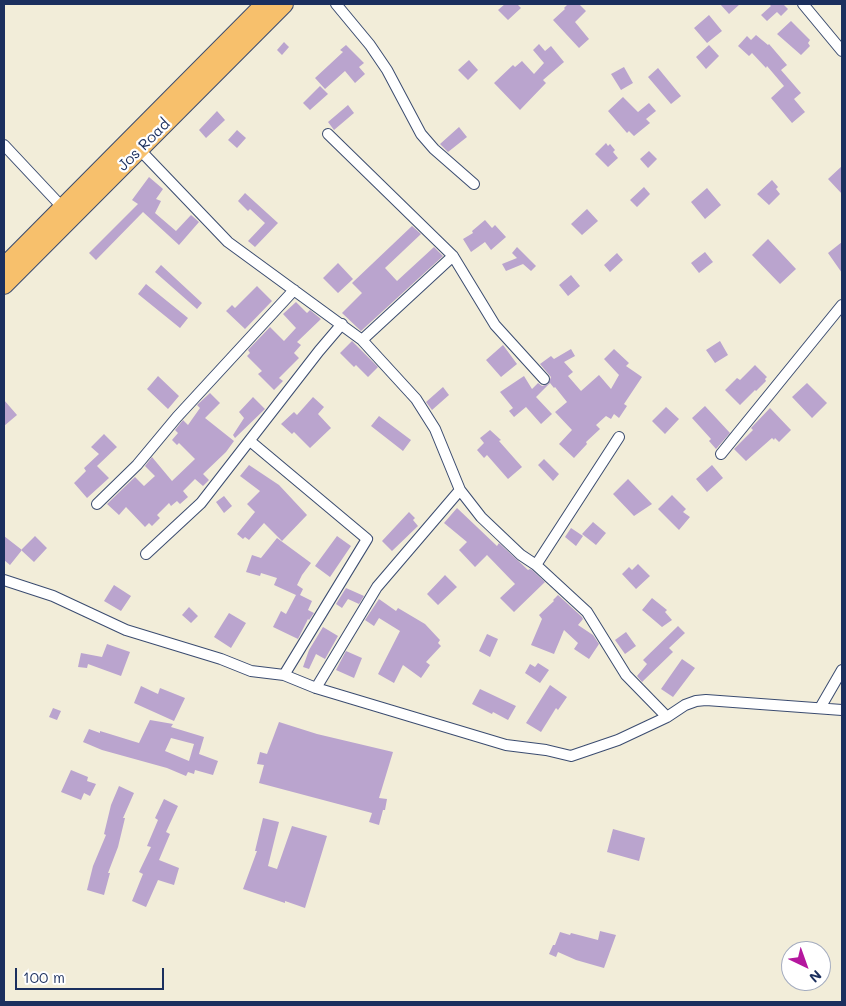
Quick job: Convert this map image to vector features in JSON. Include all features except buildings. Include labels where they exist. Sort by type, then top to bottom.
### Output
[{"type":"highway","name":"Jos Road","points":[[4,267],[266,4]]},
{"type":"highway","name":"Jos Road","points":[[4,285],[284,4]]},
{"type":"street","points":[[336,4],[370,45],[387,70],[421,134],[434,149],[474,184]]},
{"type":"street","points":[[803,4],[842,51]]},
{"type":"street","points":[[328,134],[453,256],[495,325],[544,379]]},
{"type":"street","points":[[4,145],[62,208]]},
{"type":"street","points":[[140,150],[228,242],[362,340],[416,398],[435,428],[460,490],[481,517],[521,555],[536,565],[587,612],[626,675],[667,716]]},
{"type":"street","points":[[362,340],[453,256]]},
{"type":"street","points":[[97,504],[137,465],[178,417],[294,290]]},
{"type":"street","points":[[721,454],[842,305]]},
{"type":"street","points":[[146,554],[201,503],[342,324]]},
{"type":"street","points":[[536,565],[619,437]]},
{"type":"street","points":[[250,441],[368,539],[284,675]]},
{"type":"street","points":[[316,688],[377,587],[460,490]]},
{"type":"street","points":[[4,580],[53,596],[126,630],[221,659],[251,671],[284,675],[316,688],[506,745],[546,750],[571,756],[618,740],[667,716],[685,704],[706,700],[842,710]]},
{"type":"street","points":[[820,708],[842,670]]}]
